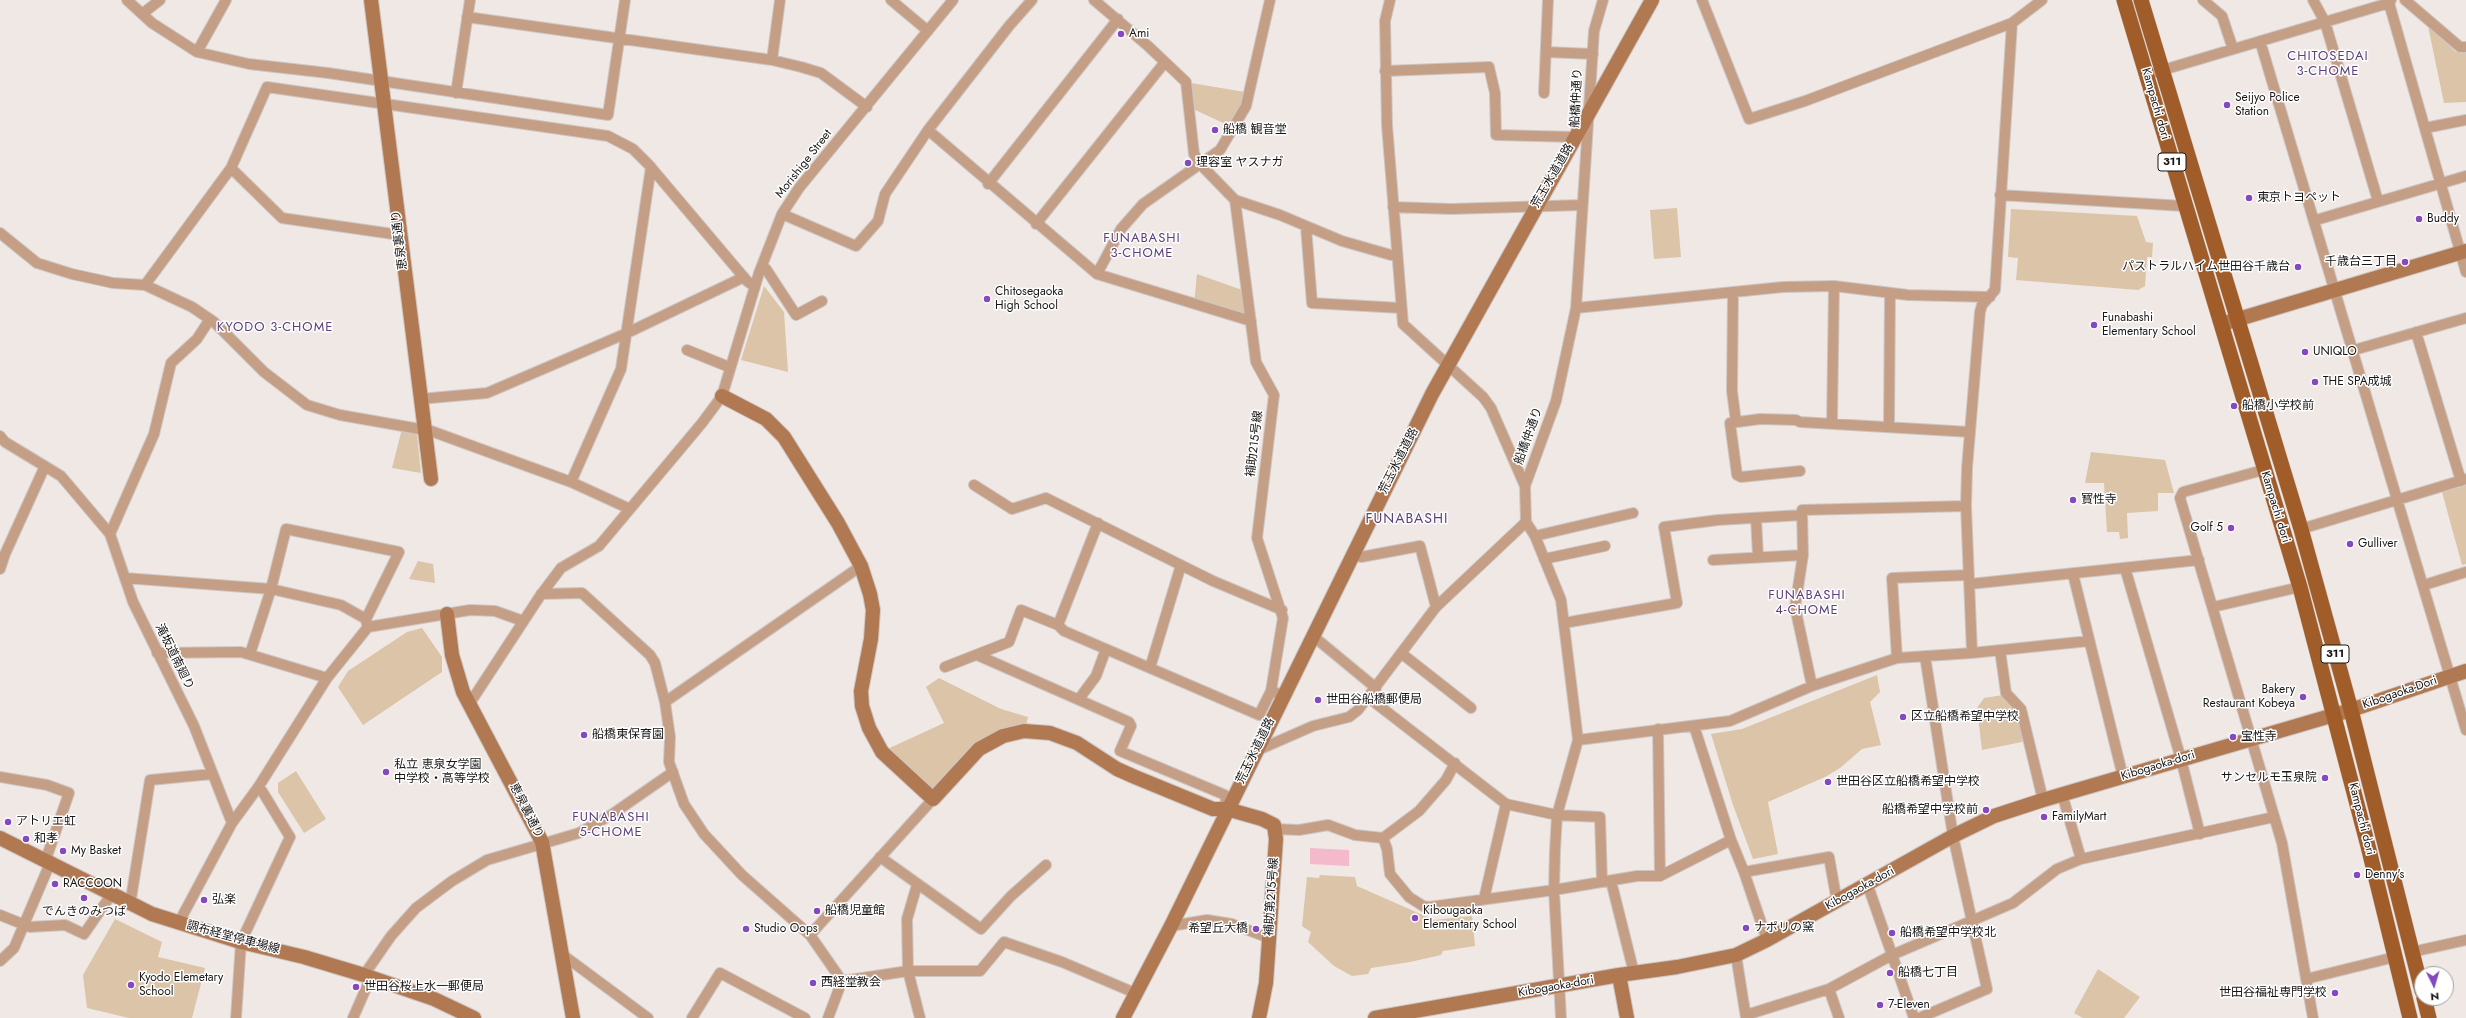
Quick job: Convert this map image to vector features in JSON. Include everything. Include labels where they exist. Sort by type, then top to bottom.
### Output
[{"type":"main road","name":"Kampachi dori","points":[[2124,0],[2184,206],[2222,324],[2264,470],[2300,587],[2334,715],[2410,1018]]},
{"type":"main road","name":"Kampachi dori","points":[[2142,0],[2301,529],[2351,710],[2416,966]]},
{"type":"main road","points":[[2426,1006],[2429,1018]]},
{"type":"street","points":[[127,0],[164,31],[197,52],[249,64],[608,115],[625,0]]},
{"type":"street","points":[[142,14],[160,0]]},
{"type":"street","points":[[197,52],[226,0]]},
{"type":"street","name":"恵泉裏通り","points":[[371,0],[431,479]]},
{"type":"street","points":[[456,93],[470,0]]},
{"type":"street","points":[[772,60],[780,0]]},
{"type":"street","points":[[891,0],[928,31]]},
{"type":"street","name":"Morishige Street","points":[[722,396],[729,368],[755,287],[782,214],[799,188],[867,107],[952,0]]},
{"type":"street","points":[[782,214],[856,246],[878,221],[885,194],[928,130],[1009,26],[1032,0]]},
{"type":"street","points":[[1094,0],[1118,19],[1186,82],[1194,154],[1201,165],[1235,200],[1280,215],[1342,241],[1391,255],[1397,254]]},
{"type":"street","points":[[1097,274],[1122,229],[1143,204],[1201,165],[1220,150],[1246,106],[1270,0]]},
{"type":"street","points":[[1390,0],[1385,21],[1387,133],[1403,324],[1483,397],[1491,408],[1525,486]]},
{"type":"street","points":[[1544,93],[1548,0]]},
{"type":"street","name":"船橋仲通り","points":[[1526,522],[1525,486],[1556,401],[1576,308],[1582,205],[1591,110],[1594,31],[1602,0]]},
{"type":"street","name":"荒玉水道道路","points":[[1123,1018],[1171,926],[1256,751],[1265,718],[1277,693],[1313,636],[1353,553],[1449,365],[1535,206],[1591,110],[1652,0]]},
{"type":"street","points":[[1702,0],[1749,119],[1805,101],[2012,23],[2038,1]]},
{"type":"street","points":[[2203,0],[2222,16],[2233,49]]},
{"type":"street","points":[[2312,0],[2325,22],[2378,201]]},
{"type":"street","points":[[2404,0],[2460,47],[2466,47]]},
{"type":"street","points":[[2146,74],[2325,22],[2390,1],[2425,128],[2463,252],[2466,272]]},
{"type":"street","points":[[467,17],[772,60],[822,73],[867,107]]},
{"type":"street","points":[[988,184],[1118,19]]},
{"type":"street","points":[[1972,653],[1966,506],[1970,432],[1980,312],[1982,305],[1995,290],[2012,23]]},
{"type":"street","points":[[2260,41],[2316,220],[2466,730]]},
{"type":"street","points":[[1546,52],[1593,54]]},
{"type":"street","points":[[1036,224],[1164,62]]},
{"type":"street","points":[[1386,71],[1489,67],[1495,93],[1496,135],[1575,137]]},
{"type":"street","points":[[145,285],[231,168],[267,86],[608,136],[633,149],[651,167],[744,277],[751,285],[755,287]]},
{"type":"street","points":[[2425,128],[2466,120]]},
{"type":"street","points":[[928,130],[988,184],[1097,274],[1251,321]]},
{"type":"street","points":[[571,482],[621,370],[651,167]]},
{"type":"street","points":[[231,168],[282,218],[400,235]]},
{"type":"street","points":[[2316,220],[2441,182],[2466,176]]},
{"type":"street","points":[[2000,195],[2184,206]]},
{"type":"street","name":"補助215号線","points":[[1235,200],[1256,362],[1274,395],[1257,538],[1282,610],[1283,625],[1277,693]]},
{"type":"street","points":[[1393,207],[1451,209],[1582,205]]},
{"type":"street","points":[[1306,227],[1312,304],[1401,308]]},
{"type":"street","points":[[0,233],[37,263],[72,274],[113,283],[145,285],[192,306],[210,319],[264,372],[307,405],[340,415],[424,429],[571,482],[630,509]]},
{"type":"street","points":[[2222,324],[2463,252]]},
{"type":"street","points":[[762,266],[766,269],[796,315],[822,301]]},
{"type":"street","points":[[420,399],[487,393],[627,333],[744,277]]},
{"type":"street","points":[[1576,308],[1783,287],[1834,286],[1890,293],[1990,297]]},
{"type":"street","points":[[1832,424],[1834,286]]},
{"type":"street","points":[[1733,292],[1732,391],[1736,422]]},
{"type":"street","points":[[1889,426],[1890,293]]},
{"type":"street","points":[[2354,350],[2466,318]]},
{"type":"street","points":[[110,534],[154,434],[171,363],[197,339],[210,319]]},
{"type":"street","points":[[2301,529],[2463,480],[2416,332]]},
{"type":"street","points":[[687,350],[729,368]]},
{"type":"street","points":[[470,703],[541,594],[561,568],[599,546],[722,396],[766,419],[784,437],[838,523],[861,566],[870,594],[873,610],[872,632],[861,691],[862,706],[869,728],[882,752],[933,799]]},
{"type":"street","points":[[1800,471],[1741,477],[1738,475],[1730,423],[1760,418],[1970,432]]},
{"type":"street","name":"滝坂道南廻り","points":[[0,436],[5,442],[61,476],[110,534],[133,602],[194,726],[232,823]]},
{"type":"street","points":[[0,569],[5,554],[45,466]]},
{"type":"street","points":[[2264,470],[2183,492],[2180,498],[2253,738],[2282,843],[2313,1018]]},
{"type":"street","points":[[974,485],[1012,509],[1046,498],[1181,565],[1260,602],[1282,610]]},
{"type":"street","points":[[1812,686],[1795,607],[1803,555],[1802,510],[1966,506]]},
{"type":"street","points":[[1535,536],[1633,513]]},
{"type":"street","points":[[1564,623],[1677,603],[1664,527],[1802,515]]},
{"type":"street","points":[[1756,518],[1758,556]]},
{"type":"street","points":[[1256,751],[1313,726],[1349,717],[1370,698],[1401,653],[1436,607],[1526,522],[1535,536],[1561,600],[1578,740],[1557,815],[1554,890],[1558,987],[1561,1018]]},
{"type":"street","points":[[1058,625],[1098,523]]},
{"type":"street","points":[[178,924],[232,823],[259,786],[327,678],[367,623],[399,552],[286,529],[271,589],[250,654]]},
{"type":"street","points":[[1353,553],[1362,557],[1420,546],[1436,607]]},
{"type":"street","points":[[1544,559],[1605,546]]},
{"type":"street","points":[[1713,560],[1758,556],[1803,555]]},
{"type":"street","points":[[1897,658],[1892,578],[1969,580],[2073,574],[2199,560]]},
{"type":"street","points":[[1150,668],[1181,565]]},
{"type":"street","points":[[665,702],[861,566]]},
{"type":"street","points":[[2125,568],[2181,759],[2200,834]]},
{"type":"street","points":[[2424,585],[2466,572]]},
{"type":"street","points":[[2073,574],[2123,777]]},
{"type":"street","points":[[125,578],[271,589],[341,605],[367,623],[470,610],[495,611],[523,621]]},
{"type":"street","points":[[2213,607],[2300,587]]},
{"type":"street","points":[[541,594],[582,593],[650,655],[655,664],[665,702],[670,737],[669,762],[684,804],[704,834],[742,875],[810,935],[842,981]]},
{"type":"street","points":[[945,667],[1009,642],[1021,610],[1058,625],[1064,631],[1265,718]]},
{"type":"street","name":"恵泉裏通り","points":[[447,614],[455,667],[470,703],[542,842],[573,1018]]},
{"type":"street","points":[[1313,636],[1376,688]]},
{"type":"street","points":[[1578,740],[1730,721],[1812,686],[1897,658],[1972,653],[2089,641]]},
{"type":"street","points":[[1079,699],[1096,676],[1106,649]]},
{"type":"street","points":[[2000,650],[2006,693],[2022,709],[2043,800]]},
{"type":"street","points":[[157,653],[240,652],[327,678]]},
{"type":"street","points":[[1401,653],[1471,708]]},
{"type":"street","points":[[977,655],[1129,722],[1131,726],[1120,751],[1225,795],[1227,809]]},
{"type":"street","points":[[1919,1018],[1987,989],[1953,836],[1925,656]]},
{"type":"street","name":"Kibogaoka-Dori","points":[[2334,715],[2466,671]]},
{"type":"street","points":[[1370,698],[1506,804],[1557,815],[1600,817],[1606,881],[1634,972]]},
{"type":"street","name":"Kibogaoka-dori","points":[[1375,1018],[1558,987],[1634,972],[1677,967],[1736,955],[1868,886],[1953,836],[1994,816],[2062,794],[2334,715]]},
{"type":"street","points":[[1694,726],[1731,840],[1744,872],[1767,940]]},
{"type":"street","points":[[1658,729],[1660,876]]},
{"type":"street","points":[[810,935],[979,749],[1003,736],[1024,731],[1050,733],[1077,743],[1117,769],[1135,777],[1213,809],[1227,809],[1271,823],[1275,829],[1299,830],[1328,825],[1367,838],[1383,838],[1419,812],[1446,780],[1455,763]]},
{"type":"street","points":[[353,1018],[367,976],[391,936],[416,908],[452,881],[487,860],[542,842],[579,833],[611,815],[672,772]]},
{"type":"street","points":[[130,905],[150,780],[212,774]]},
{"type":"street","points":[[0,777],[47,785],[69,793],[48,860],[24,925],[14,948],[0,962]]},
{"type":"street","points":[[236,1018],[241,942],[290,837],[259,786]]},
{"type":"street","points":[[2062,794],[2081,859]]},
{"type":"street","points":[[1484,899],[1506,804]]},
{"type":"street","points":[[1736,955],[1746,1016],[1829,989],[1892,954],[2013,903],[2057,869],[2081,859],[2274,817]]},
{"type":"street","name":"補助第215号線","points":[[1259,1018],[1266,983],[1275,829]]},
{"type":"street","name":"調布経堂停車場線","points":[[0,838],[48,860],[130,905],[178,924],[241,942],[304,957],[367,976],[434,999],[474,1018]]},
{"type":"street","points":[[1383,838],[1387,849],[1390,874],[1399,888],[1417,903],[1430,907],[1554,890],[1637,876],[1660,876],[1731,840]]},
{"type":"street","points":[[880,857],[917,885],[981,929],[1011,896],[1046,865]]},
{"type":"street","points":[[1744,872],[1829,857],[1837,902]]},
{"type":"street","points":[[917,885],[908,919],[908,971],[920,1018]]},
{"type":"street","points":[[1868,886],[1914,1018]]},
{"type":"street","points":[[0,915],[30,927],[65,925],[84,934],[111,895]]},
{"type":"street","points":[[1171,926],[1207,920],[1232,924],[1269,938]]},
{"type":"street","points":[[2412,952],[2466,940]]},
{"type":"street","points":[[842,981],[908,971],[980,971],[1004,942],[1062,962],[1136,993]]},
{"type":"street","points":[[563,956],[648,1018]]},
{"type":"street","points":[[2306,979],[2395,957]]},
{"type":"street","points":[[692,1018],[720,973],[804,1018]]},
{"type":"street","points":[[1619,975],[1626,1018]]},
{"type":"street","points":[[828,1018],[842,981]]},
{"type":"street","points":[[1829,989],[1839,1018]]},
{"type":"shaded area","points":[[2428,26],[2456,52],[2466,52],[2466,102],[2444,103]]},
{"type":"shaded area","points":[[1191,83],[1245,92],[1244,101],[1230,126],[1193,109]]},
{"type":"shaded area","points":[[1677,208],[1681,257],[1654,259],[1650,210]]},
{"type":"shaded area","points":[[2011,209],[2137,216],[2146,242],[2153,243],[2152,257],[2147,257],[2145,286],[2138,290],[2016,280],[2018,258],[2008,257]]},
{"type":"shaded area","points":[[1197,274],[1245,291],[1249,320],[1194,304]]},
{"type":"shaded area","points":[[764,286],[784,312],[788,372],[741,360]]},
{"type":"shaded area","points":[[402,429],[413,430],[417,435],[421,473],[392,468]]},
{"type":"shaded area","points":[[2091,452],[2165,460],[2174,493],[2158,493],[2158,511],[2127,513],[2128,538],[2120,539],[2119,532],[2107,532],[2104,483],[2085,483]]},
{"type":"shaded area","points":[[2466,485],[2466,564],[2462,565],[2442,492]]},
{"type":"shaded area","points":[[418,561],[433,564],[435,583],[409,579]]},
{"type":"shaded area","points":[[422,628],[442,657],[442,672],[363,725],[338,687],[348,671],[407,632]]},
{"type":"shaded area","points":[[1877,675],[1880,692],[1870,702],[1881,745],[1862,749],[1840,768],[1825,777],[1768,802],[1778,854],[1753,859],[1733,805],[1711,734],[1742,729]]},
{"type":"shaded area","points":[[939,678],[1001,709],[1028,717],[1025,729],[1003,734],[933,797],[883,751],[944,723],[926,687]]},
{"type":"shaded area","points":[[2003,695],[2017,710],[2024,739],[2022,742],[1982,750],[1977,708],[1984,698]]},
{"type":"shaded area","points":[[296,771],[326,819],[304,833],[278,792],[278,783]]},
{"type":"shaded area","points":[[1310,848],[1349,850],[1349,866],[1310,864]]},
{"type":"shaded area","points":[[1320,875],[1355,877],[1357,886],[1434,920],[1472,916],[1475,946],[1443,951],[1441,955],[1410,962],[1371,968],[1368,974],[1352,976],[1334,966],[1308,942],[1311,932],[1302,926],[1307,877],[1319,878]]},
{"type":"shaded area","points":[[115,919],[162,942],[158,957],[205,968],[192,1018],[129,1018],[87,1008],[83,975]]},
{"type":"shaded area","points":[[2098,969],[2140,997],[2124,1018],[2083,1018],[2074,1013]]},
{"type":"place","name":"Ami","points":[[1121,34]]},
{"type":"place","name":"Seijyo Police Station","points":[[2227,105]]},
{"type":"place","name":"船橋 観音堂","points":[[1215,130]]},
{"type":"place","name":"理容室 ヤスナガ","points":[[1188,163]]},
{"type":"place","name":"東京トヨペット","points":[[2249,198]]},
{"type":"place","name":"Buddy","points":[[2419,219]]},
{"type":"place","name":"千歳台三丁目","points":[[2405,262]]},
{"type":"place","name":"パストラルハイム世田谷千歳台","points":[[2298,267]]},
{"type":"place","name":"Chitosegaoka High School","points":[[987,299]]},
{"type":"place","name":"Funabashi Elementary School","points":[[2094,325]]},
{"type":"place","name":"UNIQLO","points":[[2305,352]]},
{"type":"place","name":"THE SPA成城","points":[[2315,382]]},
{"type":"place","name":"船橋小学校前","points":[[2234,406]]},
{"type":"place","name":"寳性寺","points":[[2073,500]]},
{"type":"place","name":"Golf 5","points":[[2231,528]]},
{"type":"place","name":"Gulliver","points":[[2350,544]]},
{"type":"place","name":"Bakery Restaurant Kobeya","points":[[2303,697]]},
{"type":"place","name":"世田谷船橋郵便局","points":[[1318,700]]},
{"type":"place","name":"区立船橋希望中学校","points":[[1903,717]]},
{"type":"place","name":"船橋東保育園","points":[[584,735]]},
{"type":"place","name":"宝性寺","points":[[2233,737]]},
{"type":"place","name":"私立 恵泉女学園 中学校・高等学校","points":[[386,772]]},
{"type":"place","name":"サンセルモ玉泉院","points":[[2325,778]]},
{"type":"place","name":"世田谷区立船橋希望中学校","points":[[1828,782]]},
{"type":"place","name":"船橋希望中学校前","points":[[1986,810]]},
{"type":"place","name":"FamilyMart","points":[[2044,817]]},
{"type":"place","name":"アトリエ虹","points":[[8,822]]},
{"type":"place","name":"和孝","points":[[26,839]]},
{"type":"place","name":"My Basket","points":[[63,851]]},
{"type":"place","name":"Denny's","points":[[2357,875]]},
{"type":"place","name":"RACCOON","points":[[55,884]]},
{"type":"place","name":"でんきのみつば","points":[[84,898]]},
{"type":"place","name":"弘楽","points":[[204,900]]},
{"type":"place","name":"船橋児童館","points":[[817,911]]},
{"type":"place","name":"Kibougaoka Elementary School","points":[[1415,918]]},
{"type":"place","name":"ナポリの窯","points":[[1746,928]]},
{"type":"place","name":"Studio Oops","points":[[746,929]]},
{"type":"place","name":"希望丘大橋","points":[[1256,929]]},
{"type":"place","name":"船橋希望中学校北","points":[[1892,933]]},
{"type":"place","name":"船橋七丁目","points":[[1890,973]]},
{"type":"place","name":"西経堂教会","points":[[813,983]]},
{"type":"place","name":"Kyodo Elemetary School","points":[[131,985]]},
{"type":"place","name":"世田谷桜上水一郵便局","points":[[356,987]]},
{"type":"place","name":"世田谷福祉専門学校","points":[[2335,993]]},
{"type":"place","name":"7-Eleven","points":[[1880,1005]]},
{"type":"district","name":"CHITOSEDAI 3-CHOME","points":[[2328,64]]},
{"type":"district","name":"FUNABASHI 3-CHOME","points":[[1142,246]]},
{"type":"district","name":"KYODO 3-CHOME","points":[[275,328]]},
{"type":"district","name":"FUNABASHI","points":[[1407,520]]},
{"type":"district","name":"FUNABASHI 4-CHOME","points":[[1807,604]]},
{"type":"district","name":"FUNABASHI 5-CHOME","points":[[611,826]]}]
